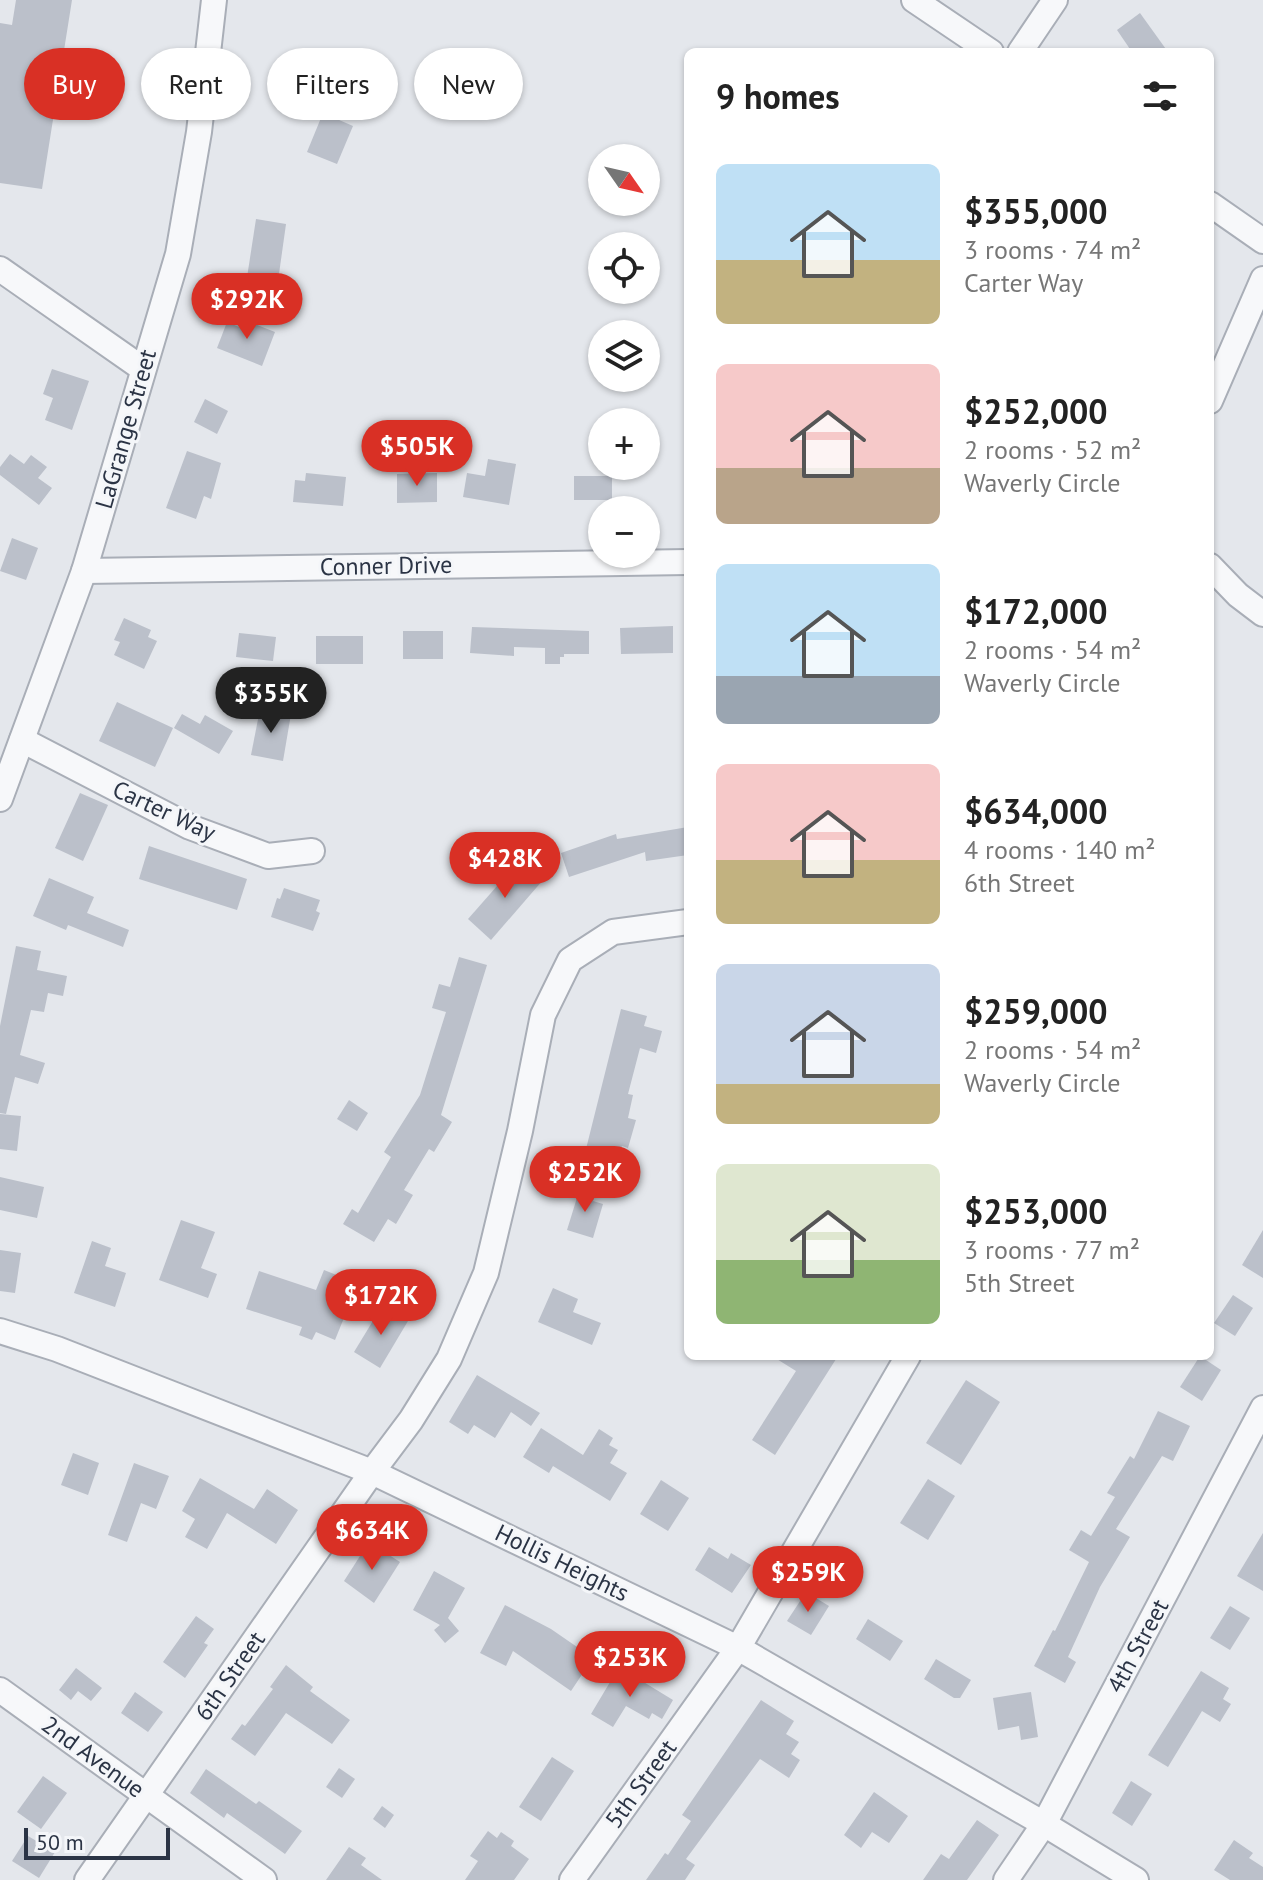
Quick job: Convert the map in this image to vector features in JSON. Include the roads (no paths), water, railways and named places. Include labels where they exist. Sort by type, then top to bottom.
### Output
[{"type":"street","name":"LaGrange Street","points":[[0,799],[84,571],[178,254],[199,132],[214,0]]},
{"type":"street","points":[[914,0],[985,48]]},
{"type":"street","points":[[1023,48],[1055,0]]},
{"type":"street","points":[[1214,207],[1263,241]]},
{"type":"street","points":[[0,269],[143,369]]},
{"type":"street","points":[[1214,392],[1263,279]]},
{"type":"street","name":"Conner Drive","points":[[84,571],[684,562]]},
{"type":"street","points":[[1214,570],[1238,595],[1263,614]]},
{"type":"street","name":"Carter Way","points":[[22,740],[190,827],[268,856],[312,851]]},
{"type":"street","name":"6th Street","points":[[87,1880],[411,1420],[449,1359],[486,1273],[520,1131],[543,1015],[570,960],[613,932],[684,923]]},
{"type":"street","name":"Hollis Heights","points":[[0,1331],[57,1349],[372,1472],[738,1648],[1136,1880]]},
{"type":"street","name":"5th Street","points":[[572,1880],[738,1648],[906,1360]]},
{"type":"street","name":"4th Street","points":[[1006,1880],[1044,1824],[1263,1408]]},
{"type":"street","name":"2nd Avenue","points":[[0,1690],[264,1880]]}]
